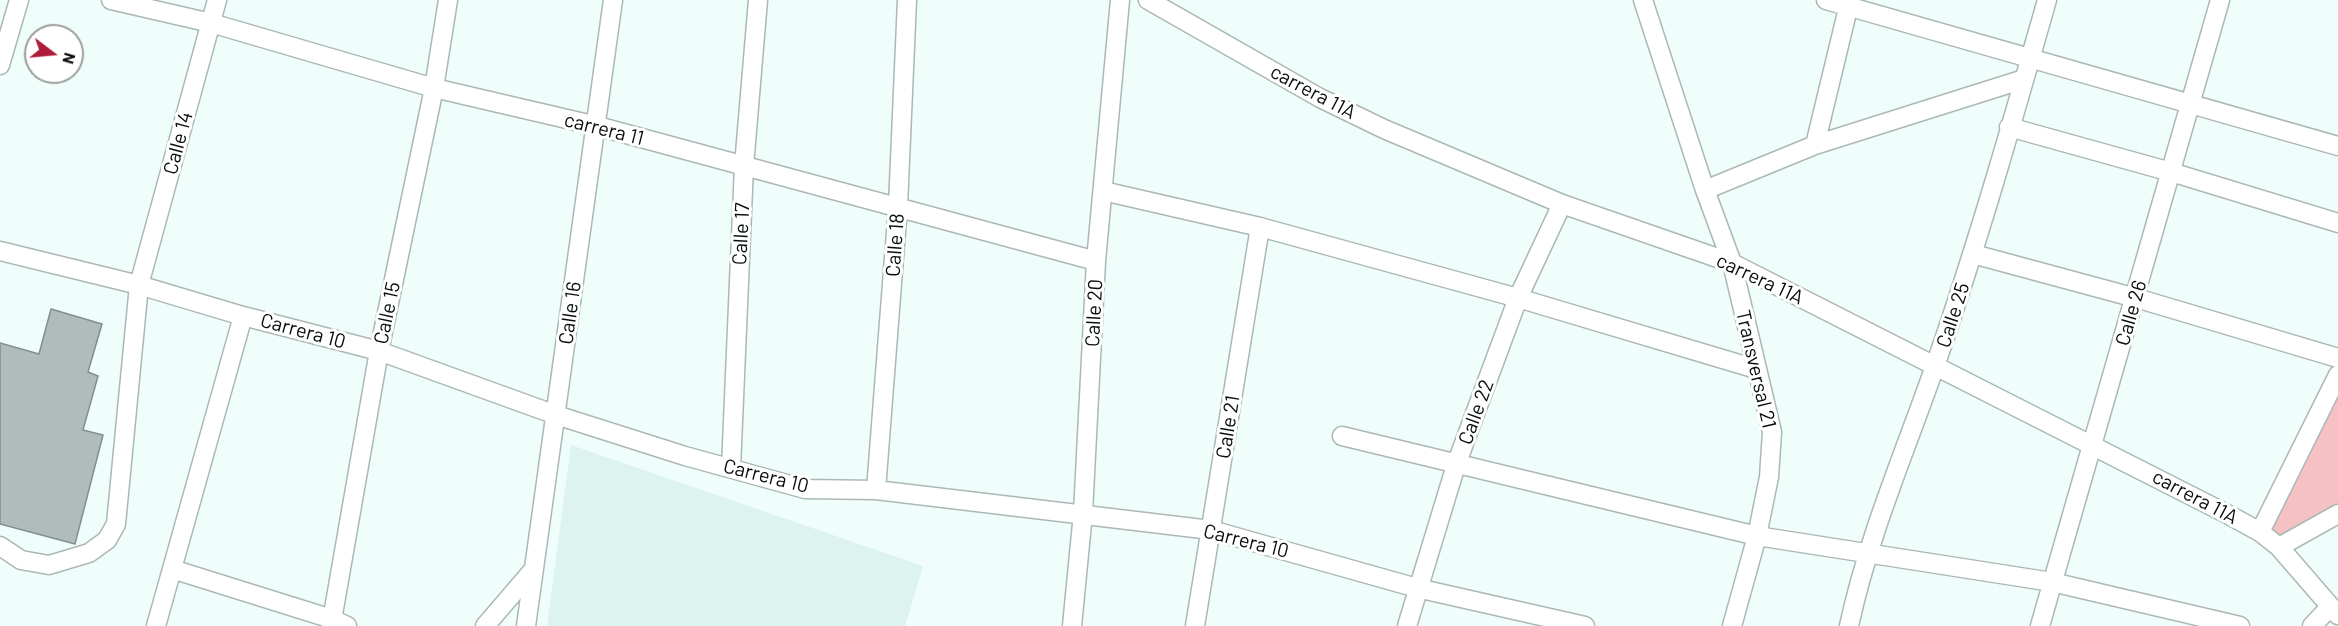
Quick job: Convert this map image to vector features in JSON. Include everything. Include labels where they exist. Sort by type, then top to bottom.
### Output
[{"type":"street","points":[[0,65],[19,0]]},
{"type":"street","name":"carrera 11","points":[[111,0],[211,23],[434,88],[597,126],[1096,261]]},
{"type":"street","name":"Calle 14","points":[[0,546],[21,560],[49,565],[89,553],[107,540],[116,524],[139,285],[217,0]]},
{"type":"street","name":"Calle 15","points":[[336,624],[379,351],[434,88],[448,0]]},
{"type":"street","name":"Calle 16","points":[[526,626],[613,0]]},
{"type":"street","name":"Calle 17","points":[[731,468],[744,166],[758,0]]},
{"type":"street","name":"Calle 18","points":[[876,490],[898,206],[907,0]]},
{"type":"street","name":"Calle 20","points":[[1072,626],[1083,513],[1096,261],[1120,0]]},
{"type":"street","name":"carrera 11A","points":[[1148,0],[1320,98],[1384,129],[1562,204],[1732,263],[2092,444],[2260,532],[2279,548],[2334,611]]},
{"type":"street","name":"Transversal 21","points":[[1643,0],[1705,190],[1732,263],[1772,432],[1769,477],[1757,536],[1732,626]]},
{"type":"street","points":[[1826,0],[1849,3],[2030,58],[2338,146]]},
{"type":"street","name":"Calle 25","points":[[1850,626],[1868,554],[1936,366],[1973,254],[2047,0]]},
{"type":"street","name":"Calle 26","points":[[2040,626],[2220,0]]},
{"type":"street","points":[[1815,145],[1849,3]]},
{"type":"street","points":[[1705,190],[1815,145],[2024,79]]},
{"type":"street","points":[[2009,128],[2171,172],[2338,223]]},
{"type":"street","points":[[1103,191],[1260,227],[1518,298],[1756,369]]},
{"type":"street","name":"Calle 22","points":[[1407,626],[1456,465],[1518,298],[1562,204]]},
{"type":"street","name":"Calle 21","points":[[1195,626],[1260,227]]},
{"type":"street","name":"Carrera 10","points":[[0,251],[139,285],[243,316],[379,351],[556,415],[805,489],[876,490],[1211,530],[1417,588],[1585,626]]},
{"type":"street","points":[[1973,254],[2136,298],[2338,358]]},
{"type":"street","points":[[156,626],[243,316]]},
{"type":"street","points":[[2260,532],[2338,375]]},
{"type":"street","points":[[1342,436],[1757,536],[2052,582],[2240,626]]},
{"type":"street","points":[[2279,548],[2338,514]]},
{"type":"street","points":[[172,569],[336,624]]},
{"type":"street","points":[[485,626],[533,570]]},
{"type":"street","points":[[2312,626],[2334,611]]},
{"type":"shaded area","points":[[2338,385],[2338,507],[2281,540],[2267,529]]},
{"type":"shaded area","points":[[571,445],[923,566],[905,626],[547,626]]},
{"type":"building","points":[[51,309],[102,324],[88,372],[98,376],[83,430],[103,435],[75,544],[0,524],[0,343],[39,354]]}]
